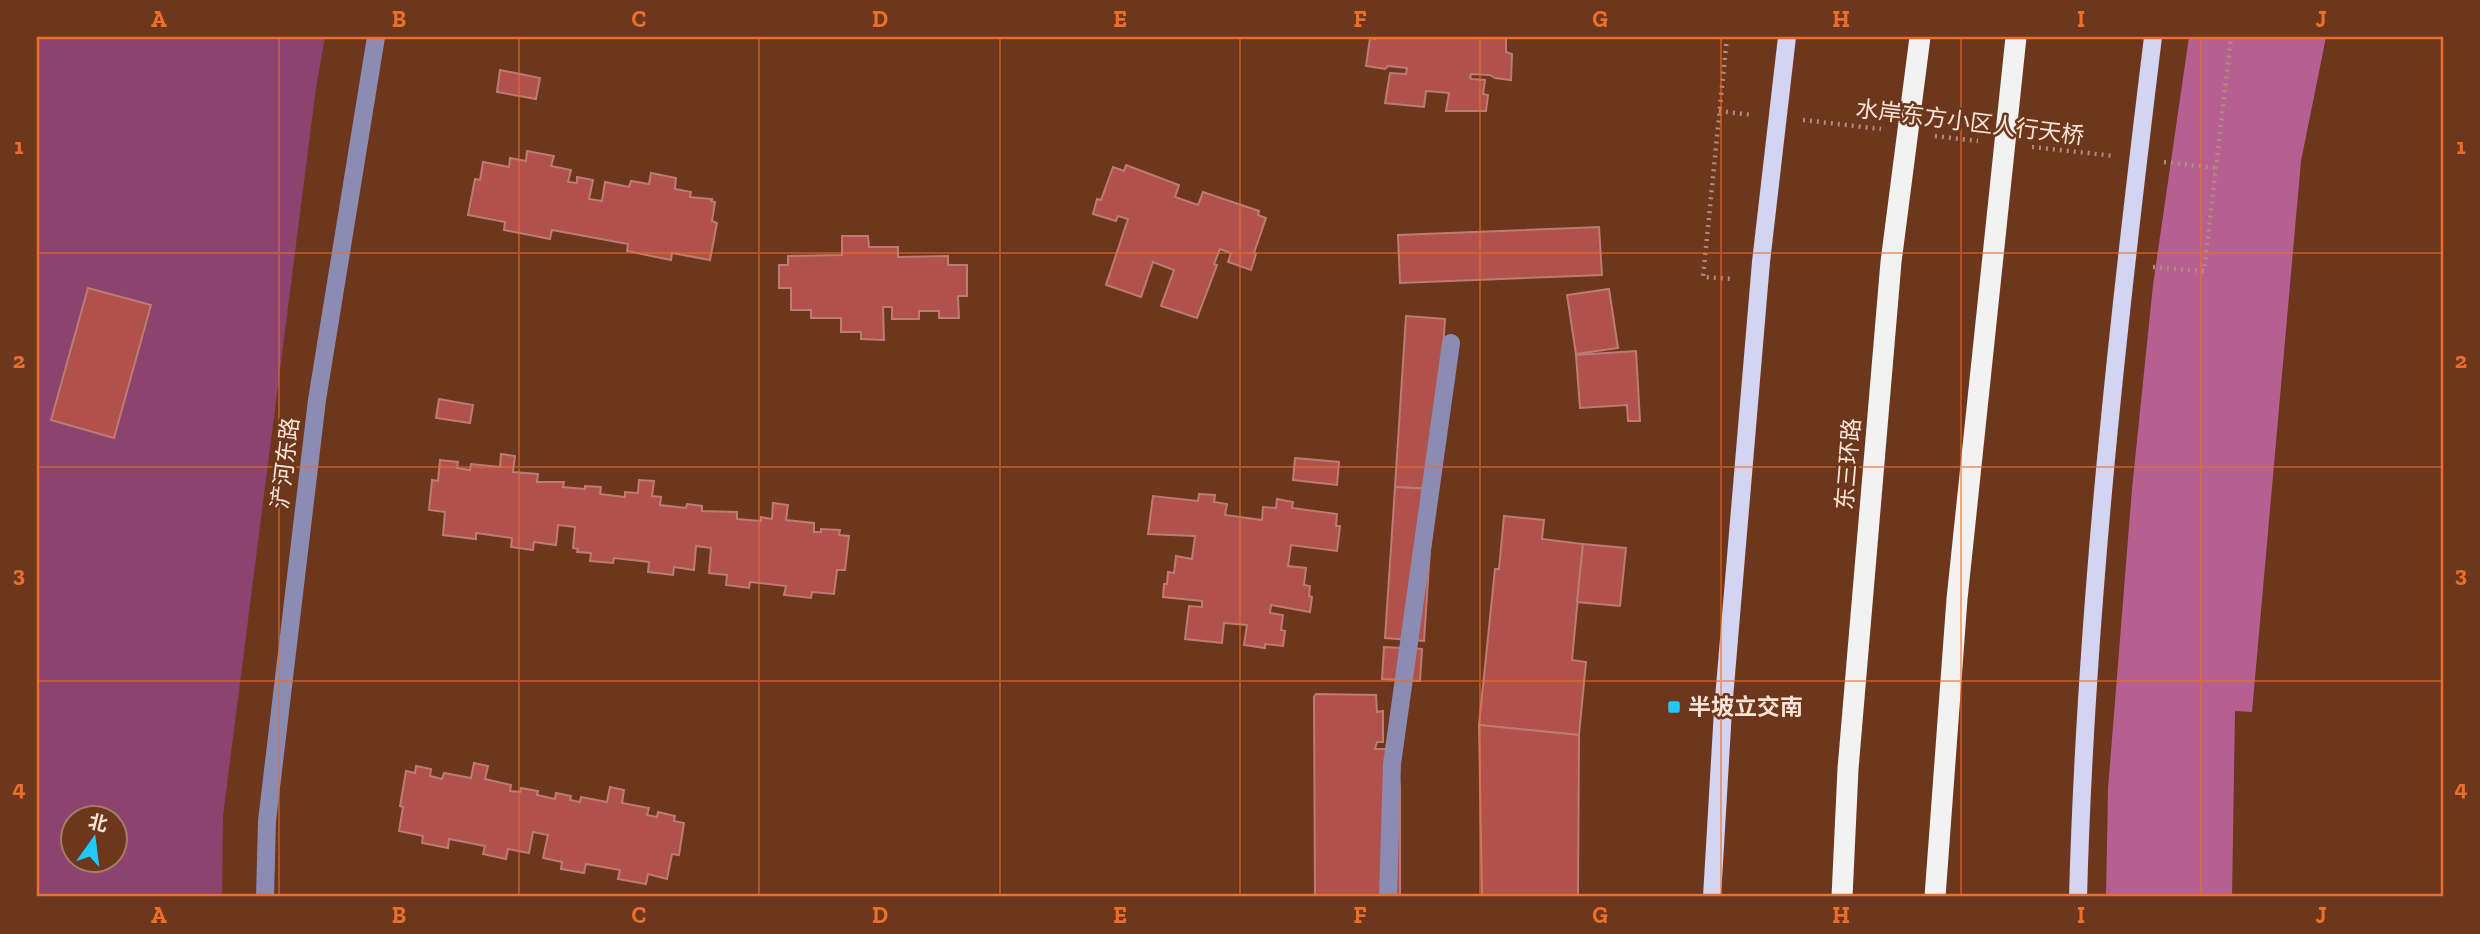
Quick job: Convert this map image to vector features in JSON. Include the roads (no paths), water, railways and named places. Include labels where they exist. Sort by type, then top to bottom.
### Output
[{"type":"highway","name":"东三环路","points":[[1842,897],[1848,769],[1891,262],[1920,37]]},
{"type":"highway","points":[[1935,897],[1957,599],[2015,37]]},
{"type":"main road","points":[[1712,897],[1723,710],[1761,262],[1787,37]]},
{"type":"main road","points":[[2078,897],[2091,633],[2125,265],[2153,37]]},
{"type":"street","name":"浐河东路","points":[[265,897],[267,821],[317,400],[376,37]]},
{"type":"street","points":[[1388,897],[1392,764],[1451,343]]},
{"type":"place","name":"半坡立交南","points":[[1674,707]]}]
